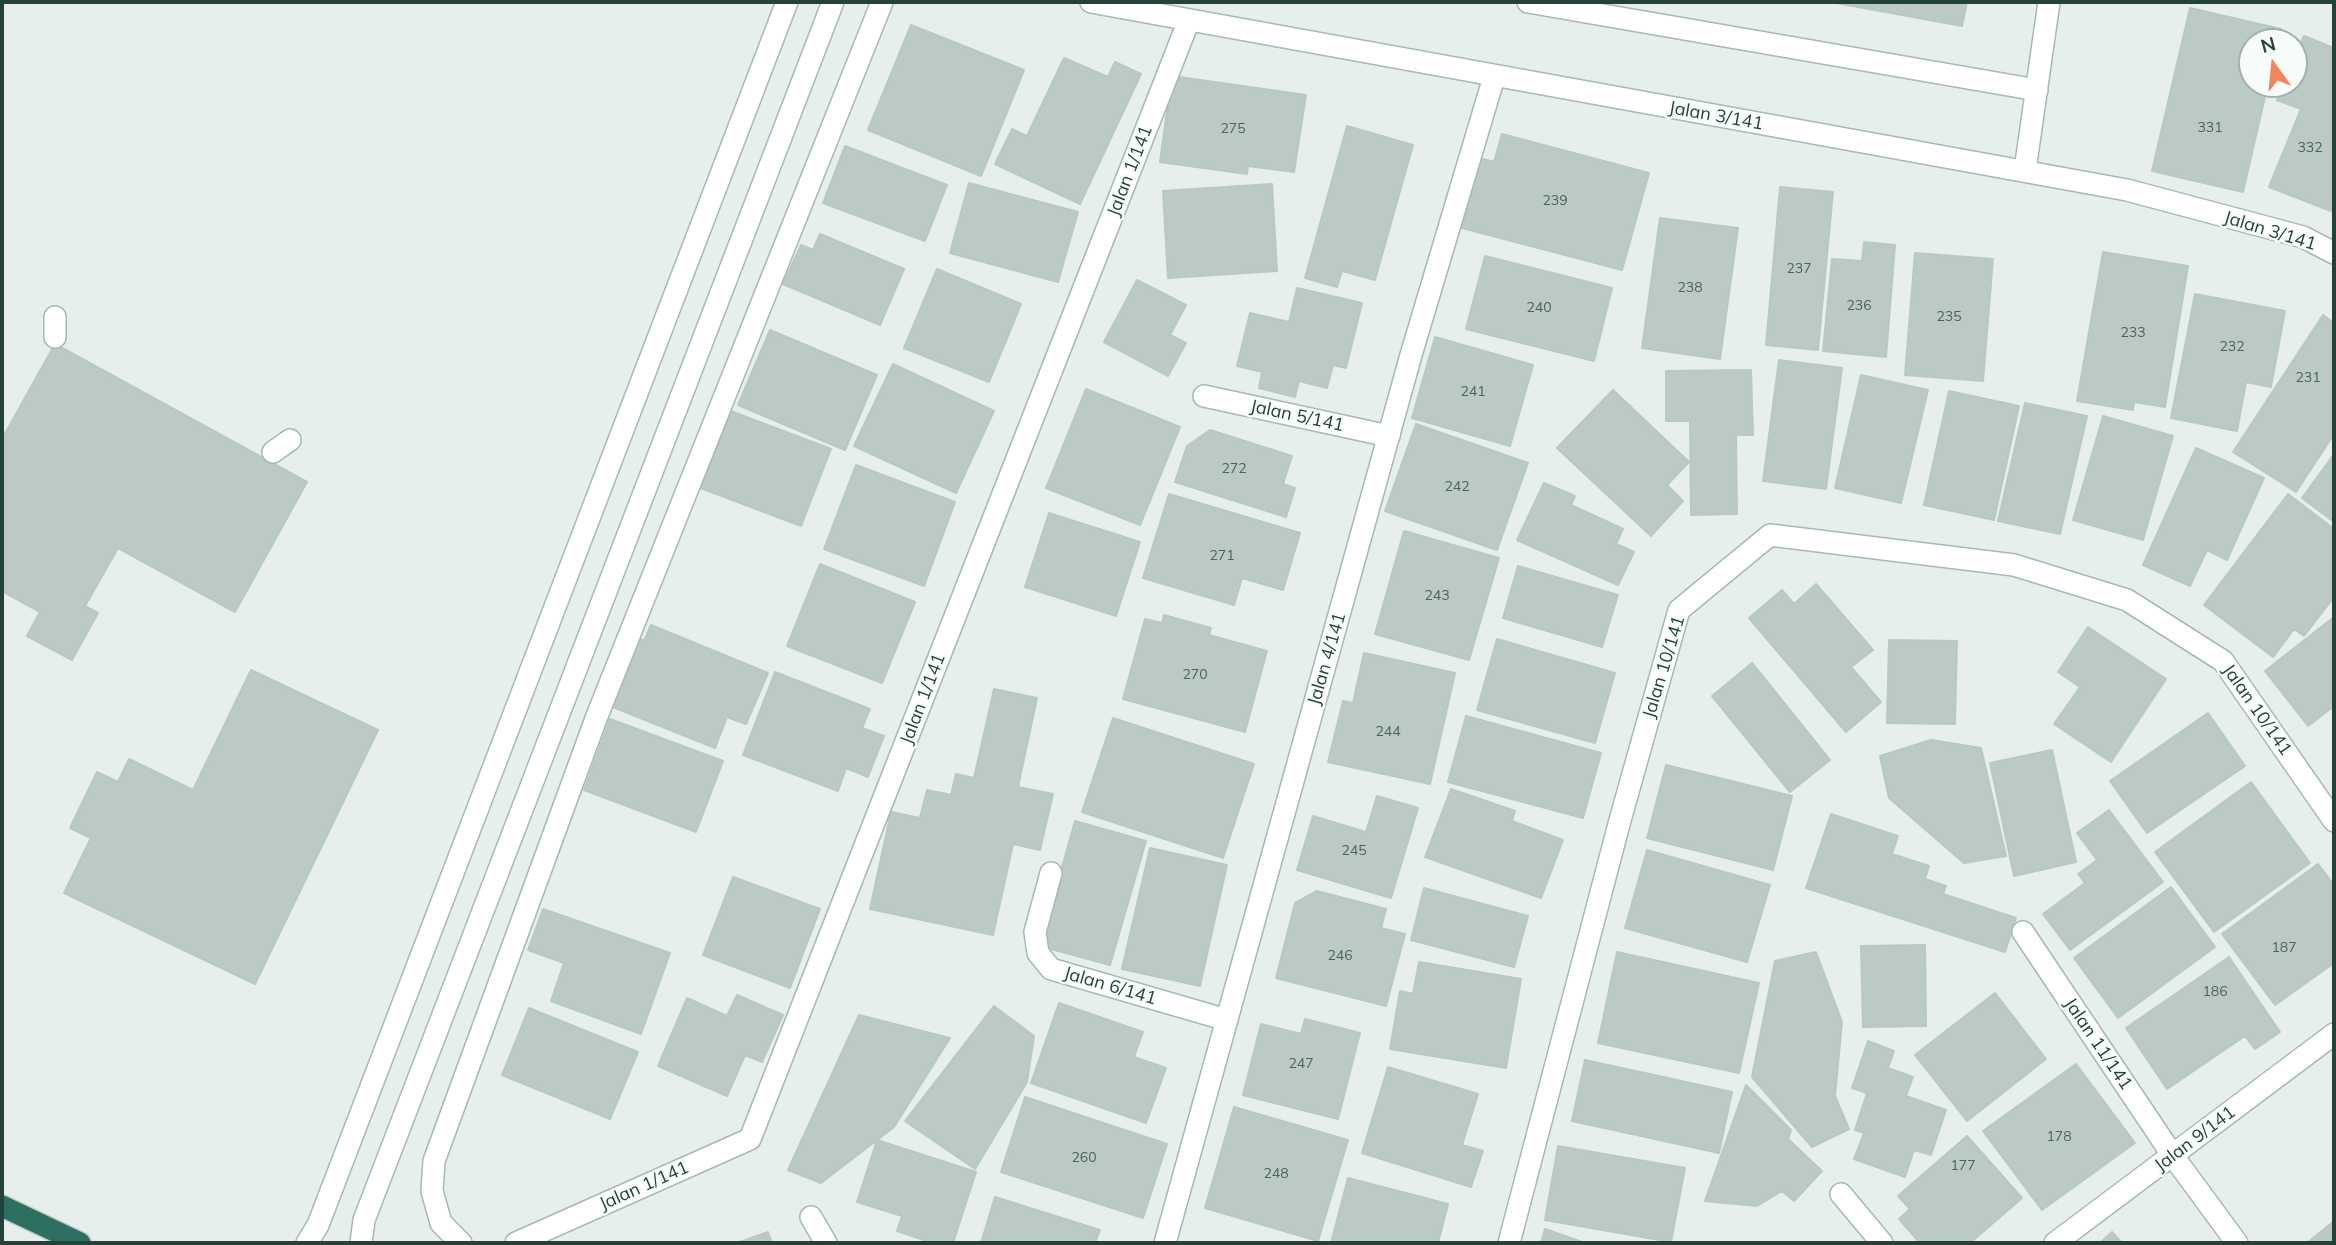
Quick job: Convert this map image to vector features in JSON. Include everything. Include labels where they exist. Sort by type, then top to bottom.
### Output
[{"type":"highway","points":[[2,1206],[80,1243]]},
{"type":"street","points":[[307,1243],[328,1199],[787,2]]},
{"type":"street","points":[[361,1243],[364,1220],[833,2]]},
{"type":"street","points":[[461,1243],[441,1223],[432,1191],[434,1161],[597,716],[882,2]]},
{"type":"street","name":"Jalan 3/141","points":[[1091,2],[1126,5],[1189,20],[1494,77],[2025,170],[2154,197],[2303,237],[2334,253]]},
{"type":"street","points":[[1528,2],[2037,90]]},
{"type":"street","points":[[2025,170],[2049,2]]},
{"type":"street","name":"Jalan 1/141","points":[[516,1243],[750,1139],[1189,20]]},
{"type":"street","name":"Jalan 4/141","points":[[1165,1243],[1389,436],[1494,77]]},
{"type":"street","name":"Jalan 5/141","points":[[1204,396],[1389,436]]},
{"type":"street","name":"Jalan 10/141","points":[[1509,1243],[1619,824],[1679,610],[1770,535],[2014,565],[2127,600],[2223,661],[2334,821]]},
{"type":"street","name":"Jalan 6/141","points":[[1051,873],[1035,932],[1038,953],[1051,969],[1227,1020]]},
{"type":"street","name":"Jalan 11/141","points":[[2023,932],[2173,1156],[2237,1243]]},
{"type":"street","name":"Jalan 9/141","points":[[2055,1243],[2334,1034]]},
{"type":"street","points":[[1841,1194],[1882,1243]]},
{"type":"street","points":[[811,1217],[826,1243]]},
{"type":"building","points":[[1831,2],[1967,2],[1962,26]]},
{"type":"building","points":[[2190,8],[2277,28],[2238,28],[2238,98],[2265,98],[2243,192],[2152,171]]},
{"type":"building","points":[[911,25],[1024,70],[981,176],[868,130]]},
{"type":"building","points":[[2308,38],[2334,48],[2334,202],[2331,211],[2269,187],[2301,109],[2277,100],[2308,98]]},
{"type":"building","points":[[1064,58],[1108,77],[1115,62],[1141,74],[1080,204],[995,164],[1012,129],[1027,136]]},
{"type":"building","points":[[1172,76],[1306,95],[1294,172],[1248,166],[1247,174],[1160,162]]},
{"type":"building","points":[[1347,126],[1413,145],[1375,280],[1342,271],[1337,287],[1305,278]]},
{"type":"building","points":[[1502,134],[1649,173],[1622,270],[1462,228],[1480,158],[1494,162]]},
{"type":"building","points":[[845,146],[947,185],[925,241],[823,203]]},
{"type":"building","points":[[969,183],[1078,212],[1058,282],[950,253]]},
{"type":"building","points":[[1272,184],[1277,271],[1168,278],[1163,191]]},
{"type":"building","points":[[1780,187],[1833,192],[1818,350],[1766,345]]},
{"type":"building","points":[[1660,218],[1738,228],[1720,359],[1642,348]]},
{"type":"building","points":[[820,234],[904,269],[880,325],[783,284],[801,245],[813,250]]},
{"type":"building","points":[[1864,242],[1895,245],[1886,357],[1823,351],[1832,259],[1862,261]]},
{"type":"building","points":[[2103,252],[2188,266],[2165,407],[2134,402],[2133,410],[2077,401]]},
{"type":"building","points":[[1915,253],[1993,259],[1983,381],[1905,375]]},
{"type":"building","points":[[1485,256],[1612,288],[1594,361],[1466,329]]},
{"type":"building","points":[[937,269],[1021,304],[989,382],[904,348]]},
{"type":"building","points":[[1137,280],[1186,305],[1170,335],[1186,343],[1168,376],[1104,342]]},
{"type":"building","points":[[1297,288],[1362,303],[1346,368],[1333,365],[1327,388],[1299,381],[1295,397],[1259,388],[1262,372],[1237,366],[1250,313],[1289,322]]},
{"type":"building","points":[[2195,294],[2285,311],[2271,387],[2246,382],[2237,431],[2171,418]]},
{"type":"building","points":[[2323,315],[2334,323],[2334,434],[2296,492],[2233,452]]},
{"type":"building","points":[[770,330],[877,375],[845,450],[738,405]]},
{"type":"building","points":[[1435,337],[1533,365],[1510,446],[1412,418]]},
{"type":"building","points":[[55,344],[307,482],[235,612],[118,548],[85,606],[98,613],[72,660],[27,636],[40,612],[2,591],[2,439]]},
{"type":"building","points":[[1779,360],[1842,368],[1826,489],[1763,481]]},
{"type":"building","points":[[893,364],[994,411],[956,493],[854,446]]},
{"type":"building","points":[[1751,370],[1753,435],[1736,435],[1737,514],[1691,515],[1690,421],[1666,421],[1666,371]]},
{"type":"building","points":[[1861,375],[1928,390],[1901,503],[1835,488]]},
{"type":"building","points":[[1086,389],[1180,427],[1140,525],[1046,488]]},
{"type":"building","points":[[1613,390],[1689,462],[1667,485],[1683,501],[1651,536],[1557,448]]},
{"type":"building","points":[[1949,391],[2019,406],[1994,520],[1924,505]]},
{"type":"building","points":[[2025,403],[2087,416],[2060,534],[1998,521]]},
{"type":"building","points":[[728,410],[831,449],[801,526],[698,487]]},
{"type":"building","points":[[2103,416],[2173,436],[2143,540],[2073,520]]},
{"type":"building","points":[[1416,424],[1528,463],[1497,550],[1385,511]]},
{"type":"building","points":[[1210,430],[1292,456],[1283,484],[1295,488],[1286,517],[1175,482],[1187,446]]},
{"type":"building","points":[[2196,448],[2264,478],[2227,560],[2207,550],[2190,586],[2143,565]]},
{"type":"building","points":[[2334,454],[2334,522],[2302,498]]},
{"type":"building","points":[[856,465],[955,502],[924,586],[824,549]]},
{"type":"building","points":[[1544,483],[1575,496],[1571,505],[1623,529],[1616,544],[1634,552],[1618,585],[1517,540]]},
{"type":"building","points":[[1169,494],[1300,533],[1283,590],[1242,578],[1234,605],[1143,578]]},
{"type":"building","points":[[2288,494],[2334,529],[2334,597],[2304,636],[2294,629],[2273,657],[2204,605]]},
{"type":"building","points":[[1049,513],[1140,542],[1116,616],[1025,587]]},
{"type":"building","points":[[1404,531],[1499,558],[1469,660],[1375,634]]},
{"type":"building","points":[[820,564],[915,602],[882,683],[787,646]]},
{"type":"building","points":[[1518,566],[1618,595],[1602,647],[1503,618]]},
{"type":"building","points":[[1816,584],[1873,650],[1851,667],[1881,702],[1846,732],[1749,618],[1782,590],[1794,604]]},
{"type":"building","points":[[1164,615],[1211,628],[1209,635],[1267,651],[1245,732],[1123,699],[1145,619],[1162,623]]},
{"type":"building","points":[[2334,617],[2334,706],[2308,726],[2265,671]]},
{"type":"building","points":[[651,625],[768,673],[746,724],[727,717],[715,748],[608,705],[636,637],[644,641]]},
{"type":"building","points":[[2088,627],[2166,679],[2111,762],[2054,724],[2080,687],[2058,672]]},
{"type":"building","points":[[1497,639],[1615,673],[1595,743],[1477,710]]},
{"type":"building","points":[[1889,640],[1957,641],[1955,724],[1887,723]]},
{"type":"building","points":[[1364,653],[1455,673],[1430,784],[1328,762],[1343,701],[1353,703]]},
{"type":"building","points":[[1752,663],[1830,760],[1790,792],[1712,696]]},
{"type":"building","points":[[251,670],[378,730],[255,984],[64,893],[91,838],[70,828],[97,772],[118,782],[129,759],[193,790]]},
{"type":"building","points":[[775,672],[870,709],[862,728],[884,736],[868,777],[846,768],[838,791],[743,755]]},
{"type":"building","points":[[994,689],[1037,698],[1018,787],[1053,794],[1040,850],[1013,844],[993,935],[870,909],[891,812],[920,818],[927,790],[951,795],[956,774],[974,778]]},
{"type":"building","points":[[2208,713],[2245,766],[2147,833],[2110,781]]},
{"type":"building","points":[[1466,716],[1601,753],[1583,818],[1448,782]]},
{"type":"building","points":[[1113,718],[1254,764],[1223,858],[1082,812]]},
{"type":"building","points":[[610,719],[723,761],[696,832],[584,790]]},
{"type":"building","points":[[1931,740],[1981,748],[2006,856],[1964,863],[1889,798],[1880,756]]},
{"type":"building","points":[[2052,750],[2076,862],[2014,876],[1990,763]]},
{"type":"building","points":[[1666,765],[1792,796],[1773,870],[1647,838]]},
{"type":"building","points":[[2251,782],[2310,863],[2214,932],[2155,852]]},
{"type":"building","points":[[1451,789],[1515,811],[1512,821],[1563,840],[1541,898],[1425,857]]},
{"type":"building","points":[[1377,796],[1418,808],[1391,898],[1297,870],[1313,816],[1366,832]]},
{"type":"building","points":[[2109,810],[2163,882],[2070,950],[2043,914],[2085,883],[2078,874],[2097,860],[2077,833]]},
{"type":"building","points":[[1831,814],[1898,836],[1892,854],[1929,866],[1925,879],[1946,886],[1943,894],[2016,918],[2005,952],[1806,888]]},
{"type":"building","points":[[1075,821],[1146,841],[1110,965],[1040,946]]},
{"type":"building","points":[[1150,848],[1227,865],[1200,986],[1122,969]]},
{"type":"building","points":[[1647,850],[1770,885],[1747,962],[1625,928]]},
{"type":"building","points":[[2318,864],[2334,885],[2334,963],[2275,1005],[2222,934]]},
{"type":"building","points":[[733,877],[820,909],[790,988],[703,955]]},
{"type":"building","points":[[2171,887],[2215,947],[2118,1018],[2074,958]]},
{"type":"building","points":[[1424,888],[1528,916],[1514,967],[1411,940]]},
{"type":"building","points":[[1317,891],[1386,909],[1381,928],[1405,934],[1386,1006],[1276,978],[1295,903]]},
{"type":"building","points":[[543,909],[670,953],[641,1034],[551,1001],[564,963],[528,950]]},
{"type":"building","points":[[1925,945],[1926,1026],[1863,1027],[1861,946]]},
{"type":"building","points":[[1617,952],[1759,983],[1739,1073],[1598,1043]]},
{"type":"building","points":[[1816,952],[1842,1022],[1835,1096],[1849,1129],[1812,1147],[1752,1077],[1775,961]]},
{"type":"building","points":[[2229,957],[2280,1032],[2255,1049],[2245,1036],[2167,1089],[2126,1028]]},
{"type":"building","points":[[1419,962],[1521,979],[1506,1068],[1390,1049],[1400,991],[1413,994]]},
{"type":"building","points":[[1995,993],[2046,1059],[1967,1121],[1915,1055]]},
{"type":"building","points":[[737,995],[783,1015],[762,1062],[745,1055],[727,1096],[658,1066],[687,998],[727,1016]]},
{"type":"building","points":[[1059,1003],[1143,1032],[1134,1057],[1166,1068],[1146,1123],[1031,1083]]},
{"type":"building","points":[[994,1006],[1034,1036],[1027,1082],[975,1169],[905,1121]]},
{"type":"building","points":[[529,1008],[638,1052],[610,1119],[502,1075]]},
{"type":"building","points":[[859,1015],[950,1038],[894,1127],[821,1183],[788,1170]]},
{"type":"building","points":[[1305,1019],[1360,1033],[1338,1119],[1243,1095],[1261,1024],[1301,1034]]},
{"type":"building","points":[[1868,1041],[1894,1051],[1888,1068],[1913,1077],[1906,1096],[1946,1110],[1931,1155],[1914,1150],[1905,1177],[1854,1159],[1864,1133],[1855,1130],[1867,1093],[1852,1088]]},
{"type":"building","points":[[1585,1060],[1732,1092],[1719,1153],[1572,1121]]},
{"type":"building","points":[[2076,1064],[2135,1143],[2042,1210],[1983,1131]]},
{"type":"building","points":[[1388,1067],[1478,1094],[1462,1145],[1483,1151],[1471,1187],[1362,1153]]},
{"type":"building","points":[[1746,1085],[1791,1130],[1788,1139],[1822,1171],[1794,1201],[1782,1191],[1757,1206],[1705,1201]]},
{"type":"building","points":[[1025,1097],[1167,1144],[1143,1218],[1001,1172]]},
{"type":"building","points":[[1234,1107],[1348,1140],[1318,1241],[1205,1208]]},
{"type":"building","points":[[1967,1136],[2022,1198],[1970,1243],[1920,1243],[1899,1219],[1910,1209],[1898,1196]]},
{"type":"building","points":[[877,1140],[976,1172],[953,1243],[933,1243],[897,1231],[902,1216],[857,1202]]},
{"type":"building","points":[[1558,1146],[1685,1168],[1671,1242],[1545,1220]]},
{"type":"building","points":[[1348,1178],[1448,1204],[1438,1243],[1331,1243]]},
{"type":"building","points":[[995,1197],[1100,1230],[1095,1243],[981,1243]]},
{"type":"building","points":[[2334,1221],[2334,1243],[2307,1243]]},
{"type":"building","points":[[1545,1229],[1585,1243],[1541,1243]]},
{"type":"building","points":[[768,1232],[772,1243],[737,1243]]},
{"type":"building","points":[[2112,1232],[2122,1243],[2100,1243]]}]
